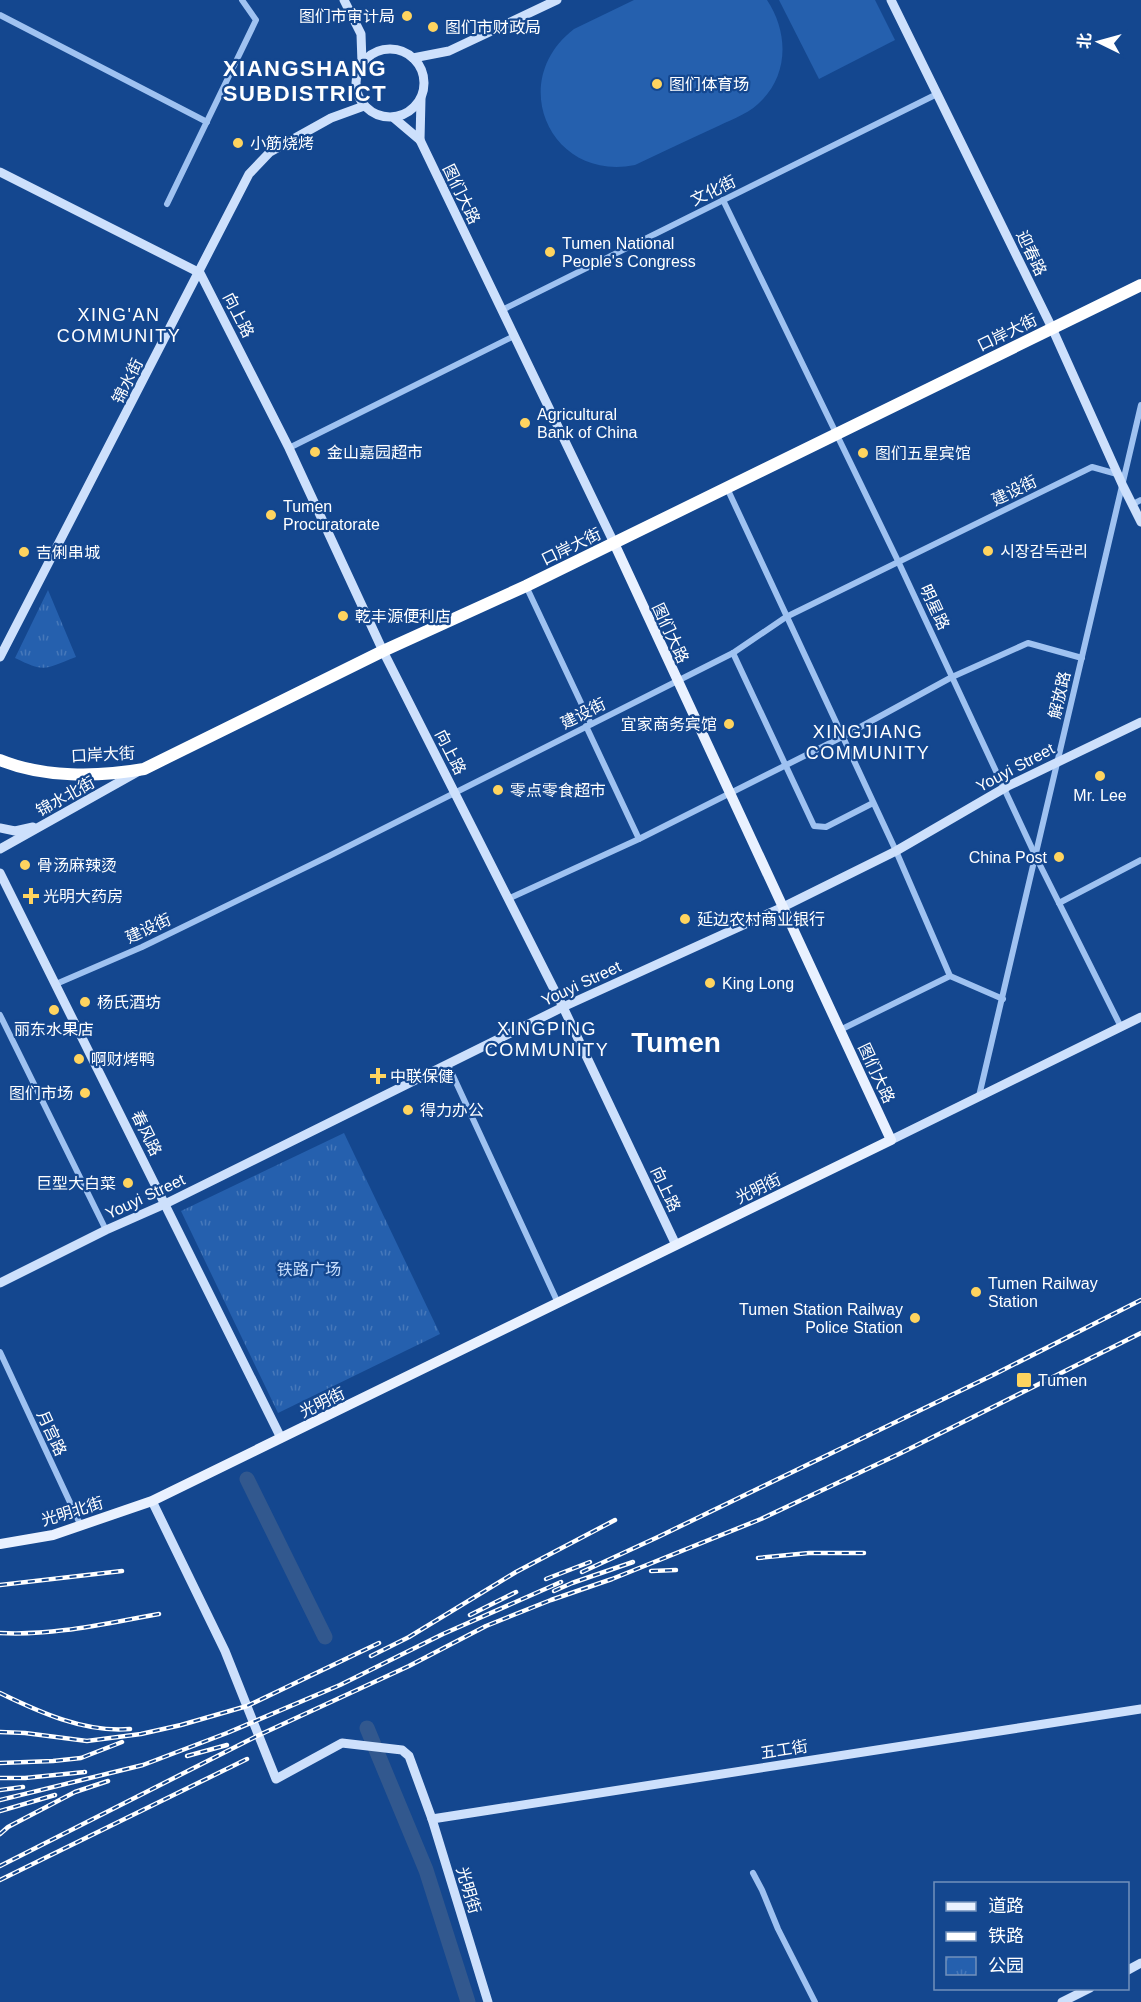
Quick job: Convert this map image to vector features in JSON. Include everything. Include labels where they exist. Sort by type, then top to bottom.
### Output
[{"type":"highway","name":"口岸大街","points":[[0,760],[28,769],[72,774],[119,773],[144,769],[383,651],[526,586],[1141,285]]},
{"type":"main road","name":"图们大路","points":[[614,543],[891,1140]]},
{"type":"main road","name":"光明街","points":[[152,1501],[891,1140]]},
{"type":"main road","name":"光明北街","points":[[0,1544],[52,1535],[152,1501]]},
{"type":"street","points":[[167,204],[256,20],[242,0]]},
{"type":"street","points":[[344,0],[361,34],[362,63]]},
{"type":"street","points":[[413,58],[449,51],[557,0]]},
{"type":"street","name":"迎春路","points":[[891,0],[1052,328],[1117,474],[1123,486],[1137,502],[1141,522]]},
{"type":"street","points":[[0,15],[207,122]]},
{"type":"street","points":[[420,140],[424,77],[420,66],[403,51],[392,49],[381,50],[370,55],[362,63],[355,85],[364,106],[373,113],[394,118],[405,115],[421,99]]},
{"type":"street","name":"文化街","points":[[502,310],[937,94]]},
{"type":"street","name":"锦水街","points":[[0,657],[200,273],[249,174],[270,152],[331,118],[364,106]]},
{"type":"street","points":[[394,118],[420,140]]},
{"type":"street","name":"图们大路","points":[[420,140],[614,543]]},
{"type":"street","points":[[0,172],[200,273]]},
{"type":"street","name":"明星路","points":[[723,200],[898,561],[1036,857],[1120,1027]]},
{"type":"street","name":"向上路","points":[[200,273],[289,448],[383,651],[510,898],[676,1245]]},
{"type":"street","points":[[289,448],[514,336]]},
{"type":"street","name":"解放路","points":[[980,1096],[1141,405]]},
{"type":"street","name":"建设街","points":[[57,984],[142,947],[733,653],[786,617],[1092,467],[1117,474]]},
{"type":"street","points":[[726,488],[896,851],[950,976],[1003,999]]},
{"type":"street","points":[[526,586],[639,839]]},
{"type":"street","points":[[510,898],[639,839],[842,737],[952,677],[1028,643],[1082,658]]},
{"type":"street","points":[[733,653],[814,826],[826,827],[873,803]]},
{"type":"street","name":"Youyi Street","points":[[0,1283],[563,1007],[783,907],[896,851],[1004,788],[1141,722]]},
{"type":"street","name":"锦水北街","points":[[0,849],[144,769]]},
{"type":"street","points":[[0,828],[15,831],[44,824]]},
{"type":"street","points":[[1059,903],[1141,860]]},
{"type":"street","name":"春风路","points":[[0,873],[281,1438]]},
{"type":"street","points":[[840,1030],[950,976]]},
{"type":"street","points":[[0,1014],[106,1230]]},
{"type":"street","name":"光明街","points":[[891,1140],[1141,1017]]},
{"type":"street","points":[[448,1065],[558,1303]]},
{"type":"street","name":"月宫路","points":[[0,1352],[81,1526]]},
{"type":"street","name":"光明街","points":[[152,1501],[225,1651],[276,1779],[342,1743],[402,1750],[409,1756],[432,1819],[488,2002]]},
{"type":"street","name":"五工街","points":[[432,1819],[1141,1709]]},
{"type":"street","points":[[753,1873],[815,2002]]},
{"type":"street","points":[[1062,2002],[1088,1990]]},
{"type":"green space","name":"图们体育场","points":[[634,0],[767,0],[779,26],[782,40],[780,67],[776,81],[768,93],[758,104],[742,115],[635,165],[605,166],[580,158],[560,143],[547,123],[541,99],[543,75],[554,50],[574,29]]},
{"type":"green space","points":[[779,0],[875,0],[895,40],[819,79]]},
{"type":"green space","points":[[48,590],[76,657],[45,668],[33,666],[15,658]]},
{"type":"green space","name":"铁路广场","points":[[344,1133],[440,1334],[278,1413],[181,1211]]},
{"type":"waterway","points":[[247,1479],[325,1637]]},
{"type":"waterway","points":[[367,1728],[426,1870],[468,2002]]},
{"type":"railway","points":[[582,1572],[995,1374],[1141,1300]]},
{"type":"railway","points":[[0,1866],[257,1736],[409,1666],[486,1626],[612,1579],[761,1519],[899,1454],[1141,1333]]},
{"type":"railway","points":[[371,1656],[409,1637],[516,1572],[615,1520]]},
{"type":"railway","points":[[758,1558],[809,1553],[864,1553]]},
{"type":"railway","points":[[546,1579],[590,1562]]},
{"type":"railway","points":[[554,1591],[633,1562]]},
{"type":"railway","points":[[651,1571],[676,1570]]},
{"type":"railway","points":[[0,1585],[122,1571]]},
{"type":"railway","points":[[0,1800],[143,1765],[227,1733],[340,1685],[443,1634],[561,1582]]},
{"type":"railway","points":[[470,1615],[516,1592]]},
{"type":"railway","points":[[0,1633],[60,1631],[159,1614]]},
{"type":"railway","points":[[0,1732],[87,1741],[141,1734],[181,1725],[247,1706],[379,1643]]},
{"type":"railway","points":[[0,1693],[63,1720],[96,1728],[130,1729]]},
{"type":"railway","points":[[0,1763],[81,1758],[122,1742]]},
{"type":"railway","points":[[187,1756],[227,1745]]},
{"type":"railway","points":[[0,1880],[247,1759]]},
{"type":"railway","points":[[0,1778],[85,1772]]},
{"type":"railway","points":[[0,1834],[8,1827],[75,1792],[108,1781]]},
{"type":"railway","points":[[0,1790],[23,1787]]},
{"type":"railway","points":[[0,1811],[55,1795]]},
{"type":"place","name":"图们市审计局","points":[[407,16]]},
{"type":"place","name":"图们市财政局","points":[[433,27]]},
{"type":"place","name":"图们体育场","points":[[657,84]]},
{"type":"place","name":"小筋烧烤","points":[[238,143]]},
{"type":"place","name":"Tumen National People's Congress","points":[[550,252]]},
{"type":"place","name":"Agricultural Bank of China","points":[[525,423]]},
{"type":"place","name":"金山嘉园超市","points":[[315,452]]},
{"type":"place","name":"图们五星宾馆","points":[[863,453]]},
{"type":"place","name":"Tumen Procuratorate","points":[[271,515]]},
{"type":"place","name":"시장감독관리","points":[[988,551]]},
{"type":"place","name":"吉俐串城","points":[[24,552]]},
{"type":"place","name":"乾丰源便利店","points":[[343,616]]},
{"type":"place","name":"宜家商务宾馆","points":[[729,724]]},
{"type":"place","name":"Mr. Lee","points":[[1100,776]]},
{"type":"place","name":"零点零食超市","points":[[498,790]]},
{"type":"place","name":"China Post","points":[[1059,857]]},
{"type":"place","name":"骨汤麻辣烫","points":[[25,865]]},
{"type":"place","name":"光明大药房","points":[[31,896]]},
{"type":"place","name":"延边农村商业银行","points":[[685,919]]},
{"type":"place","name":"King Long","points":[[710,983]]},
{"type":"place","name":"杨氏酒坊","points":[[85,1002]]},
{"type":"place","name":"丽东水果店","points":[[54,1010]]},
{"type":"place","name":"啊财烤鸭","points":[[79,1059]]},
{"type":"place","name":"中联保健","points":[[378,1076]]},
{"type":"place","name":"图们市场","points":[[85,1093]]},
{"type":"place","name":"得力办公","points":[[408,1110]]},
{"type":"place","name":"巨型大白菜","points":[[128,1183]]},
{"type":"place","name":"Tumen Railway Station","points":[[976,1292]]},
{"type":"place","name":"Tumen Station Railway Police Station","points":[[915,1318]]},
{"type":"place","name":"Tumen","points":[[1024,1380]]},
{"type":"district","name":"XIANGSHANG SUBDISTRICT","points":[[305,80]]},
{"type":"district","name":"XING'AN COMMUNITY","points":[[119,325]]},
{"type":"district","name":"XINGJIANG COMMUNITY","points":[[868,742]]},
{"type":"district","name":"XINGPING COMMUNITY","points":[[547,1039]]},
{"type":"district","name":"Tumen","points":[[676,1042]]}]
